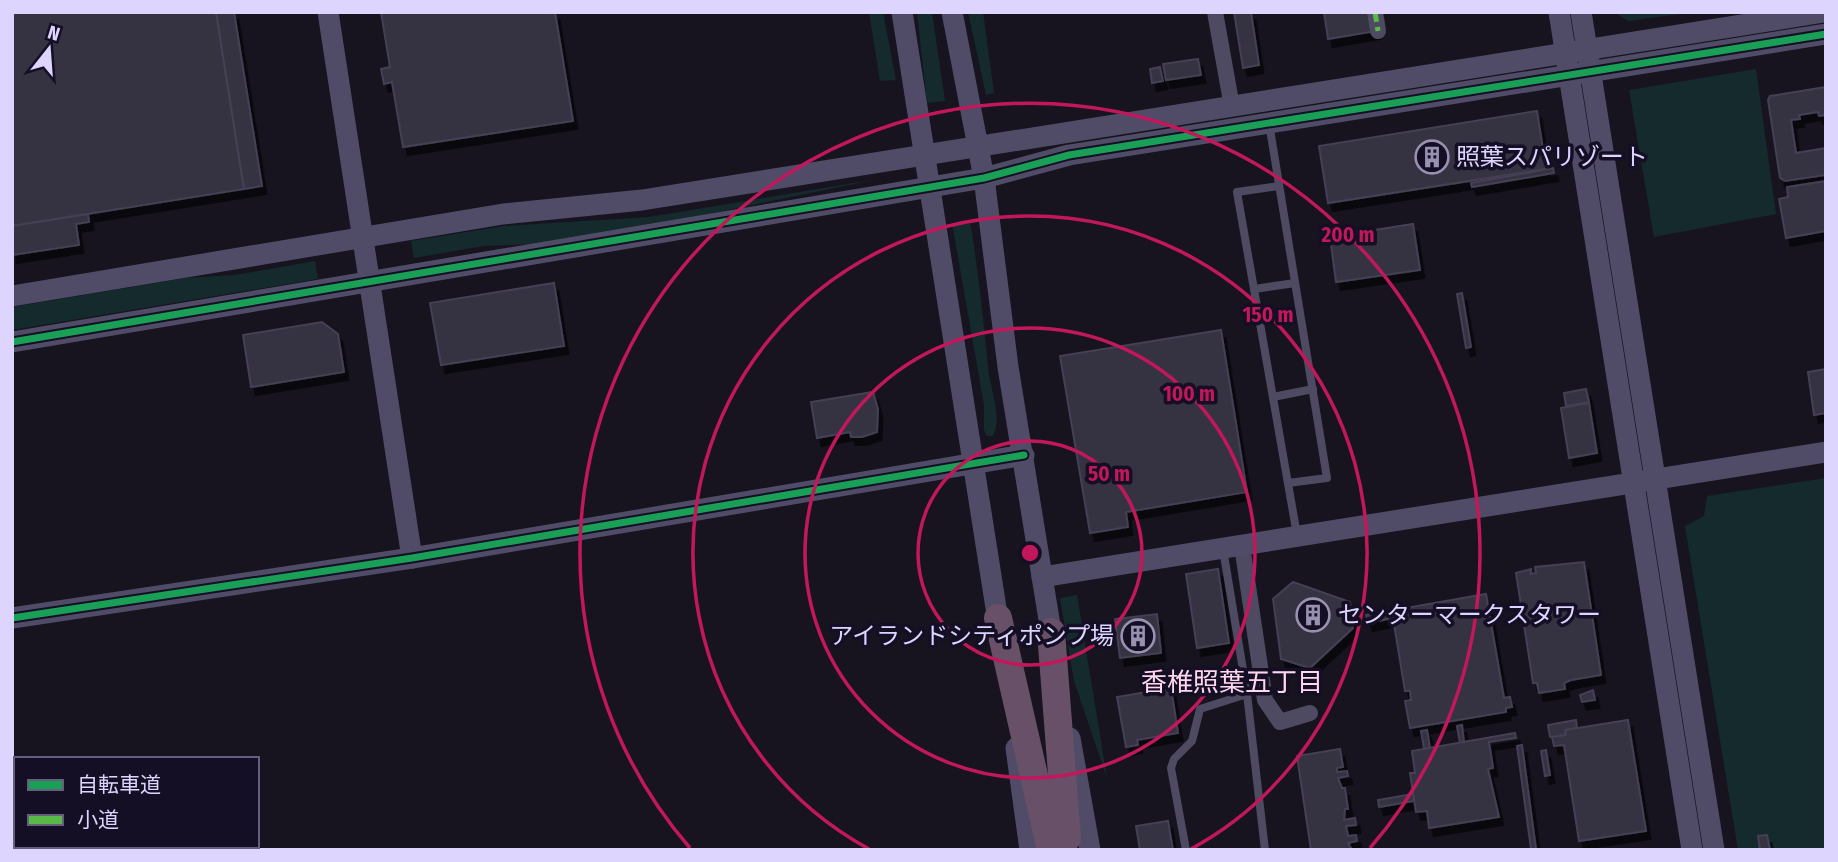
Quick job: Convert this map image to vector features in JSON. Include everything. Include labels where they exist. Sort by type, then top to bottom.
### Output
[{"type":"highway","points":[[998,618],[1054,812],[1069,850]]},
{"type":"highway","points":[[1051,632],[1054,812],[1051,850]]},
{"type":"street","points":[[328,12],[412,558]]},
{"type":"street","points":[[902,12],[971,465],[998,618],[1030,850]]},
{"type":"street","points":[[952,12],[984,178],[1042,577],[1090,850]]},
{"type":"street","points":[[1215,12],[1231,107]]},
{"type":"street","points":[[1374,12],[1378,31]]},
{"type":"street","points":[[1559,12],[1714,850]]},
{"type":"street","points":[[1581,12],[1646,481],[1692,850]]},
{"type":"street","points":[[1589,60],[1791,15],[1824,12]]},
{"type":"street","points":[[12,296],[503,214],[642,200],[924,153],[1231,107],[1589,60],[1826,34]]},
{"type":"street","points":[[12,342],[984,178],[1069,155],[1269,123],[1568,63]]},
{"type":"street","points":[[1042,577],[1826,452]]},
{"type":"street","points":[[12,618],[412,558],[1024,455]]},
{"type":"street","points":[[1232,547],[1265,700]]},
{"type":"lane","points":[[1269,123],[1327,478],[1288,483]]},
{"type":"lane","points":[[1279,186],[1237,192],[1298,538]]},
{"type":"lane","points":[[1254,289],[1295,283]]},
{"type":"lane","points":[[1273,397],[1313,389]]},
{"type":"lane","points":[[1232,547],[1265,850]]},
{"type":"lane","points":[[1186,850],[1171,768],[1174,759],[1192,741],[1200,709],[1247,694]]},
{"type":"green space","points":[[869,12],[883,12],[896,80],[880,81]]},
{"type":"green space","points":[[917,12],[932,12],[945,101],[927,103]]},
{"type":"green space","points":[[968,12],[983,12],[994,93],[986,95]]},
{"type":"green space","points":[[1614,12],[1695,12],[1628,21]]},
{"type":"green space","points":[[1756,69],[1776,214],[1654,237],[1629,90]]},
{"type":"green space","points":[[878,179],[650,226],[541,244],[484,246],[414,258],[411,241],[504,226],[649,217]]},
{"type":"green space","points":[[970,220],[997,419],[993,436],[987,436],[984,430],[984,405],[952,223]]},
{"type":"green space","points":[[315,261],[318,279],[12,330],[12,307],[185,278],[235,275]]},
{"type":"green space","points":[[1826,478],[1826,850],[1738,850],[1685,526],[1704,516],[1707,496]]},
{"type":"green space","points":[[1077,595],[1107,778],[1074,681],[1060,598]]},
{"type":"building","points":[[12,12],[216,12],[244,189],[12,226]]},
{"type":"building","points":[[216,12],[234,12],[262,186],[244,189]]},
{"type":"building","points":[[381,12],[555,12],[573,121],[403,147],[392,82],[384,84],[381,69],[390,67]]},
{"type":"building","points":[[1234,12],[1251,12],[1259,65],[1243,68]]},
{"type":"building","points":[[1324,12],[1373,12],[1376,31],[1328,39]]},
{"type":"building","points":[[1198,59],[1201,75],[1166,80],[1163,64]]},
{"type":"building","points":[[1160,67],[1163,81],[1152,83],[1150,69]]},
{"type":"building","points":[[1826,87],[1826,115],[1819,116],[1818,112],[1799,115],[1800,119],[1791,120],[1796,153],[1826,148],[1826,175],[1785,181],[1780,178],[1768,100],[1770,96]]},
{"type":"building","name":"照葉スパリゾート","points":[[1537,111],[1546,169],[1328,203],[1319,146]]},
{"type":"building","points":[[1553,168],[1554,173],[1472,187],[1471,183]]},
{"type":"building","points":[[1826,181],[1826,231],[1786,238],[1779,199],[1788,197],[1787,187]]},
{"type":"building","points":[[88,214],[89,222],[76,224],[79,245],[12,255],[12,226]]},
{"type":"building","name":"照葉スパリゾート","points":[[1413,224],[1420,270],[1336,282],[1330,237]]},
{"type":"building","points":[[554,283],[564,346],[441,365],[430,303]]},
{"type":"building","points":[[1462,293],[1471,347],[1466,348],[1457,294]]},
{"type":"building","points":[[322,322],[338,334],[344,372],[251,387],[243,335]]},
{"type":"building","points":[[1221,330],[1247,492],[1126,512],[1128,527],[1090,533],[1060,356]]},
{"type":"building","points":[[1826,369],[1826,413],[1814,415],[1808,372]]},
{"type":"building","points":[[1586,389],[1589,402],[1566,406],[1564,393]]},
{"type":"building","points":[[873,392],[878,409],[877,432],[862,437],[851,437],[850,432],[817,438],[811,402]]},
{"type":"building","points":[[1589,403],[1597,453],[1569,458],[1561,408]]},
{"type":"building","points":[[1584,562],[1601,675],[1571,680],[1564,683],[1565,689],[1539,693],[1537,683],[1533,683],[1516,573],[1531,569],[1531,574],[1536,573],[1535,567]]},
{"type":"building","points":[[1218,569],[1229,643],[1197,648],[1186,574]]},
{"type":"building","name":"センターマークスタワー","points":[[1293,582],[1350,602],[1353,628],[1310,668],[1281,659],[1273,599]]},
{"type":"building","points":[[1486,594],[1504,698],[1510,697],[1512,707],[1506,708],[1506,712],[1410,728],[1405,701],[1411,700],[1410,691],[1405,691],[1393,618],[1368,623],[1366,615]]},
{"type":"building","name":"アイランドシティポンプ場","points":[[1157,614],[1161,653],[1120,658],[1115,619]]},
{"type":"building","points":[[1171,688],[1178,733],[1137,740],[1138,745],[1126,747],[1117,697]]},
{"type":"building","points":[[1593,690],[1595,700],[1582,702],[1580,695]]},
{"type":"building","points":[[1576,720],[1577,728],[1565,730],[1566,735],[1550,737],[1548,725]]},
{"type":"building","points":[[1628,720],[1646,831],[1579,841],[1564,745],[1554,746],[1552,737],[1566,735],[1565,730]]},
{"type":"building","points":[[1462,725],[1464,742],[1460,743],[1457,726]]},
{"type":"building","points":[[1427,730],[1430,748],[1424,748],[1421,731]]},
{"type":"building","points":[[1515,733],[1516,738],[1489,742],[1493,768],[1488,769],[1499,817],[1429,828],[1427,811],[1416,812],[1410,773],[1415,773],[1412,751]]},
{"type":"building","points":[[1522,745],[1536,849],[1531,849],[1517,746]]},
{"type":"building","points":[[1340,749],[1343,767],[1337,768],[1337,772],[1347,771],[1348,776],[1338,778],[1342,788],[1345,788],[1348,809],[1345,809],[1344,820],[1355,818],[1356,825],[1346,826],[1348,836],[1356,835],[1357,841],[1348,843],[1352,850],[1311,850],[1297,756]]},
{"type":"building","points":[[1546,750],[1550,775],[1545,776],[1541,751]]},
{"type":"building","points":[[1413,794],[1414,801],[1379,807],[1378,800]]},
{"type":"building","points":[[1168,821],[1173,850],[1140,850],[1136,826]]},
{"type":"building","points":[[1767,835],[1770,850],[1760,850],[1758,836]]},
{"type":"marked path","points":[[1375,12],[1378,31]]},
{"type":"cycle path","points":[[12,342],[984,178],[1069,155],[1826,34]]},
{"type":"cycle path","points":[[12,618],[412,558],[1024,455]]},
{"type":"place","name":"照葉スパリゾート","points":[[1432,157]]},
{"type":"place","name":"センターマークスタワー","points":[[1313,615]]},
{"type":"place","name":"アイランドシティポンプ場","points":[[1138,636]]},
{"type":"district","name":"香椎照葉五丁目","points":[[1232,682]]}]
